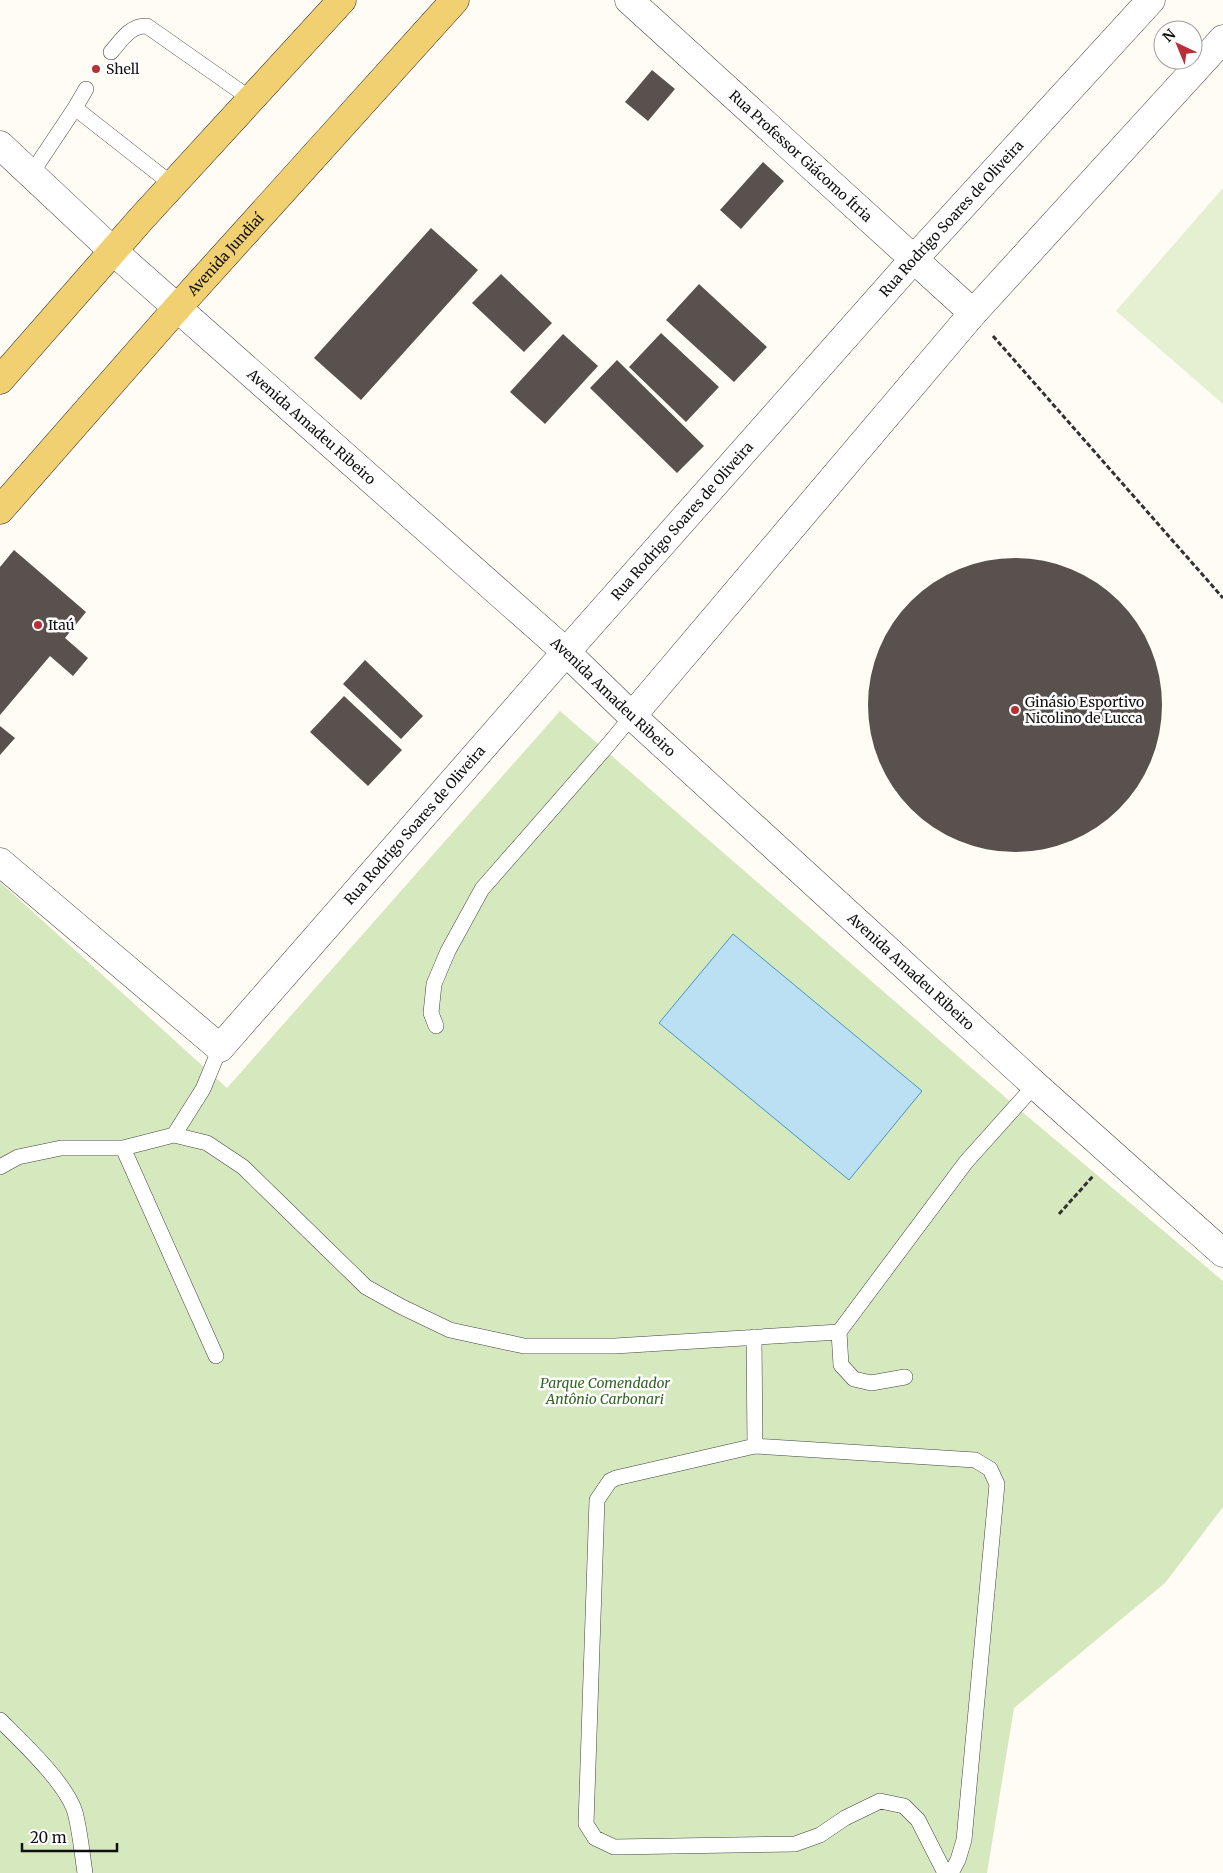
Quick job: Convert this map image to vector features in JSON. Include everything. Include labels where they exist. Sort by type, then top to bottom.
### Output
[{"type":"main road","points":[[0,380],[113,251],[342,0]]},
{"type":"main road","name":"Avenida Jundiaí","points":[[0,510],[178,307],[455,0]]},
{"type":"street","name":"Rua Professor Giácomo Ítria","points":[[628,0],[973,313]]},
{"type":"street","name":"Rua Rodrigo Soares de Oliveira","points":[[220,1048],[566,652],[913,260],[1150,0]]},
{"type":"street","points":[[632,716],[973,313],[1223,39]]},
{"type":"street","name":"Avenida Amadeu Ribeiro","points":[[0,145],[113,251],[566,652],[632,716],[1035,1085],[1223,1252]]},
{"type":"street","points":[[0,862],[220,1048]]},
{"type":"lane","points":[[111,52],[128,33],[141,26],[147,26],[251,99]]},
{"type":"lane","points":[[31,174],[75,108],[86,88]]},
{"type":"lane","points":[[75,108],[173,185]]},
{"type":"lane","points":[[436,1026],[432,1013],[434,984],[448,951],[482,889],[632,716]]},
{"type":"lane","points":[[174,1136],[203,1089],[220,1048]]},
{"type":"lane","points":[[905,1377],[871,1383],[854,1380],[841,1365],[839,1332],[966,1162],[1035,1085]]},
{"type":"lane","points":[[0,1168],[18,1157],[61,1148],[123,1148],[174,1136],[207,1143],[243,1167],[366,1287],[450,1330],[524,1346],[615,1346],[839,1332]]},
{"type":"lane","points":[[123,1148],[216,1356]]},
{"type":"lane","points":[[754,1337],[755,1446]]},
{"type":"lane","points":[[945,1873],[918,1820],[904,1806],[880,1801],[845,1818],[820,1835],[795,1844],[614,1847],[595,1838],[586,1824],[597,1500],[610,1481],[616,1478],[755,1446],[975,1460],[990,1469],[997,1484],[964,1840],[958,1860],[951,1873]]},
{"type":"lane","points":[[0,1720],[64,1789],[75,1812],[85,1873]]},
{"type":"path","points":[[973,313],[1223,598]]},
{"type":"path","points":[[1059,1214],[1112,1154]]},
{"type":"green space","points":[[1223,188],[1223,404],[1116,311]]},
{"type":"green space","name":"Parque Comendador Antônio Carbonari","points":[[560,711],[1027,1116],[1223,1281],[1223,1507],[1165,1583],[1014,1708],[987,1873],[0,1873],[0,882],[227,1088]]},
{"type":"water","points":[[733,934],[922,1091],[849,1180],[659,1023]]},
{"type":"building","points":[[652,70],[675,89],[648,121],[625,102]]},
{"type":"building","points":[[763,162],[784,181],[741,229],[720,210]]},
{"type":"building","points":[[431,228],[478,270],[361,400],[314,358]]},
{"type":"building","points":[[501,274],[552,323],[524,352],[472,303]]},
{"type":"building","points":[[699,284],[767,347],[734,382],[666,320]]},
{"type":"building","points":[[661,333],[719,387],[686,422],[629,367]]},
{"type":"building","points":[[563,334],[598,366],[545,424],[510,392]]},
{"type":"building","points":[[617,360],[704,446],[677,473],[590,388]]},
{"type":"building","name":"Itaú","points":[[14,550],[86,612],[65,638],[88,658],[73,676],[50,656],[0,715],[0,567]]},
{"type":"building","name":"Ginásio Esportivo Nicolino de Lucca","points":[[1001,558],[1029,558],[1058,564],[1084,575],[1109,591],[1129,611],[1145,636],[1156,662],[1160,676],[1162,705],[1160,734],[1145,774],[1129,799],[1109,819],[1084,835],[1058,846],[1029,852],[1001,852],[972,846],[946,835],[921,819],[901,799],[885,774],[874,748],[868,719],[868,691],[874,662],[885,636],[901,611],[921,591],[946,575],[972,564]]},
{"type":"building","points":[[365,660],[423,716],[401,739],[343,684]]},
{"type":"building","points":[[344,696],[402,750],[368,786],[310,732]]},
{"type":"building","points":[[0,726],[15,738],[0,755]]},
{"type":"place","name":"Shell","points":[[96,69]]},
{"type":"place","name":"Itaú","points":[[38,625]]},
{"type":"place","name":"Ginásio Esportivo Nicolino de Lucca","points":[[1015,710]]}]
